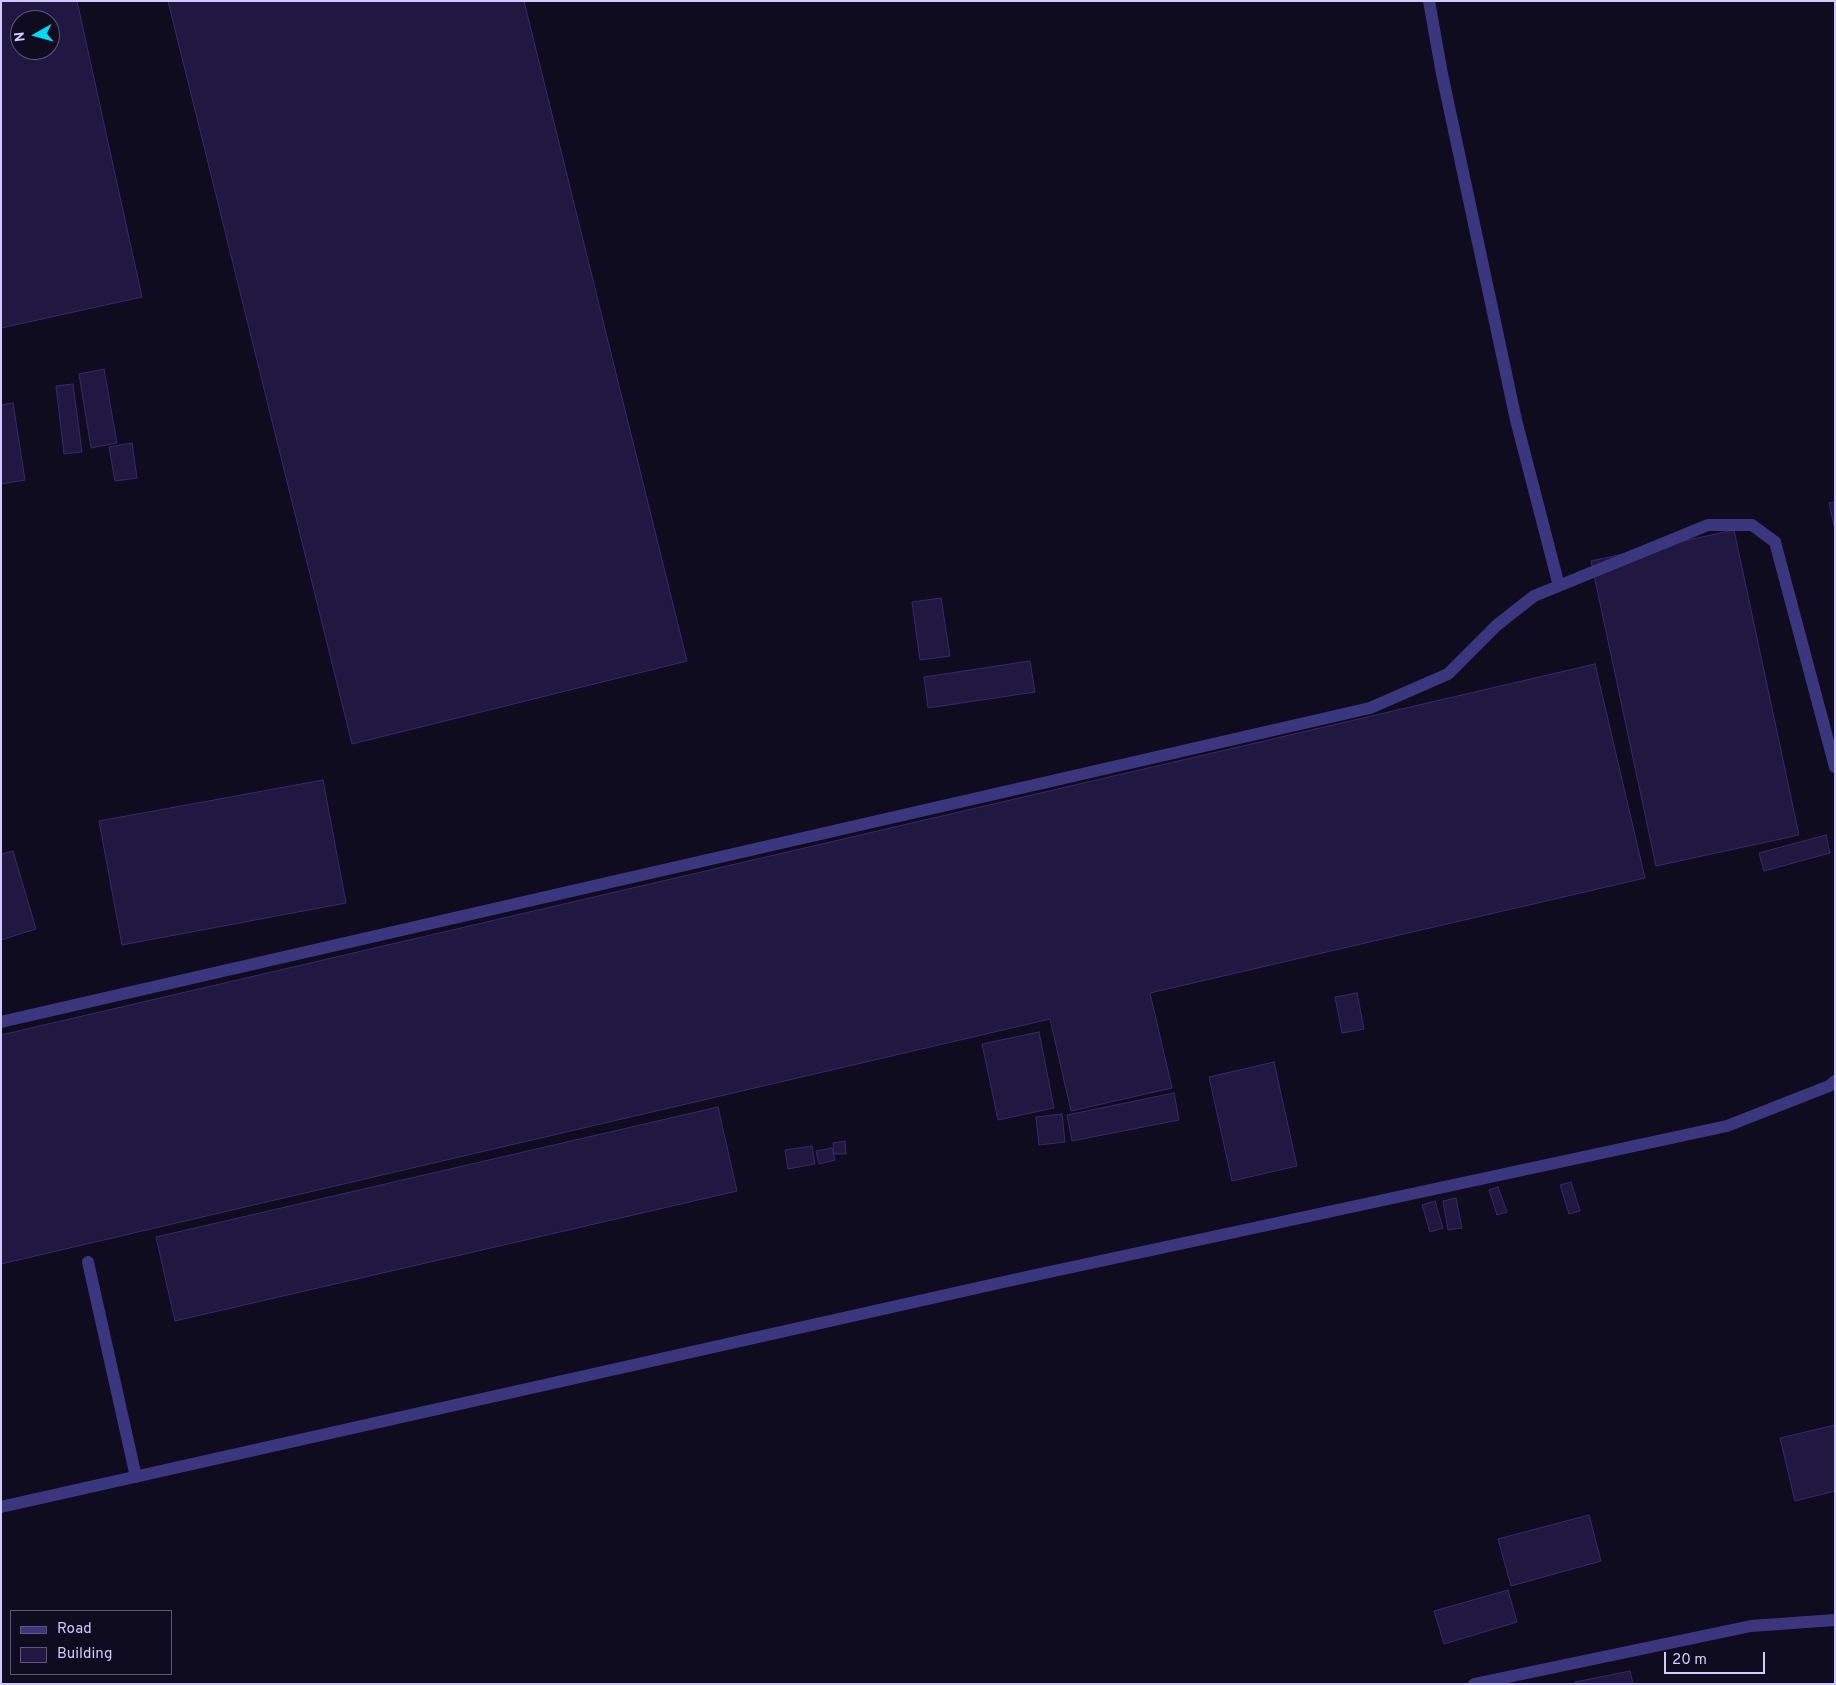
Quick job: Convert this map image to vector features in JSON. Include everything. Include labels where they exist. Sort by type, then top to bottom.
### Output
[{"type":"street","points":[[1429,1],[1444,83],[1516,420],[1559,586]]},
{"type":"street","points":[[1,1022],[1370,708],[1448,674],[1497,625],[1534,596],[1708,525],[1752,525],[1775,542],[1835,767]]},
{"type":"street","points":[[1,1507],[1017,1279],[1727,1126],[1829,1086],[1835,1081]]},
{"type":"street","points":[[88,1262],[136,1477]]},
{"type":"street","points":[[1474,1684],[1751,1626],[1835,1620]]},
{"type":"building","points":[[1,1],[77,1],[142,297],[1,328]]},
{"type":"building","points":[[168,1],[524,1],[687,661],[352,744]]},
{"type":"building","points":[[104,369],[117,443],[91,448],[79,374]]},
{"type":"building","points":[[73,384],[82,452],[64,454],[56,386]]},
{"type":"building","points":[[13,403],[25,480],[1,484],[1,405]]},
{"type":"building","points":[[132,443],[137,478],[115,481],[109,447]]},
{"type":"building","points":[[1835,502],[1835,530],[1829,503]]},
{"type":"building","points":[[1734,530],[1799,835],[1656,866],[1591,561]]},
{"type":"building","points":[[941,598],[950,656],[920,660],[912,602]]},
{"type":"building","points":[[1030,661],[1035,692],[928,708],[924,677]]},
{"type":"building","points":[[1595,664],[1645,878],[1150,993],[1172,1088],[1071,1111],[1050,1019],[1,1264],[1,1035]]},
{"type":"building","points":[[323,780],[346,903],[122,945],[99,821]]},
{"type":"building","points":[[1826,835],[1830,853],[1764,871],[1759,853]]},
{"type":"building","points":[[13,851],[36,929],[1,940],[1,854]]},
{"type":"building","points":[[1357,993],[1364,1029],[1342,1033],[1335,997]]},
{"type":"building","points":[[1039,1032],[1054,1108],[998,1120],[982,1044]]},
{"type":"building","points":[[1274,1062],[1297,1166],[1232,1181],[1209,1077]]},
{"type":"building","points":[[1174,1093],[1179,1120],[1072,1141],[1067,1115]]},
{"type":"building","points":[[718,1107],[737,1191],[175,1321],[156,1237]]},
{"type":"building","points":[[1062,1114],[1065,1142],[1039,1145],[1036,1117]]},
{"type":"building","points":[[845,1141],[846,1154],[834,1154],[833,1143]]},
{"type":"building","points":[[812,1146],[815,1164],[788,1169],[785,1150]]},
{"type":"building","points":[[832,1148],[835,1160],[819,1164],[816,1151]]},
{"type":"building","points":[[1571,1182],[1580,1211],[1569,1214],[1560,1185]]},
{"type":"building","points":[[1498,1187],[1507,1212],[1497,1215],[1489,1190]]},
{"type":"building","points":[[1456,1198],[1462,1228],[1448,1230],[1443,1201]]},
{"type":"building","points":[[1435,1201],[1443,1228],[1430,1232],[1422,1205]]},
{"type":"building","points":[[1835,1425],[1835,1491],[1795,1501],[1780,1438]]},
{"type":"building","points":[[1589,1515],[1601,1561],[1511,1586],[1498,1539]]},
{"type":"building","points":[[1508,1590],[1517,1622],[1444,1644],[1434,1611]]},
{"type":"building","points":[[1630,1671],[1633,1684],[1575,1684],[1575,1682]]}]
